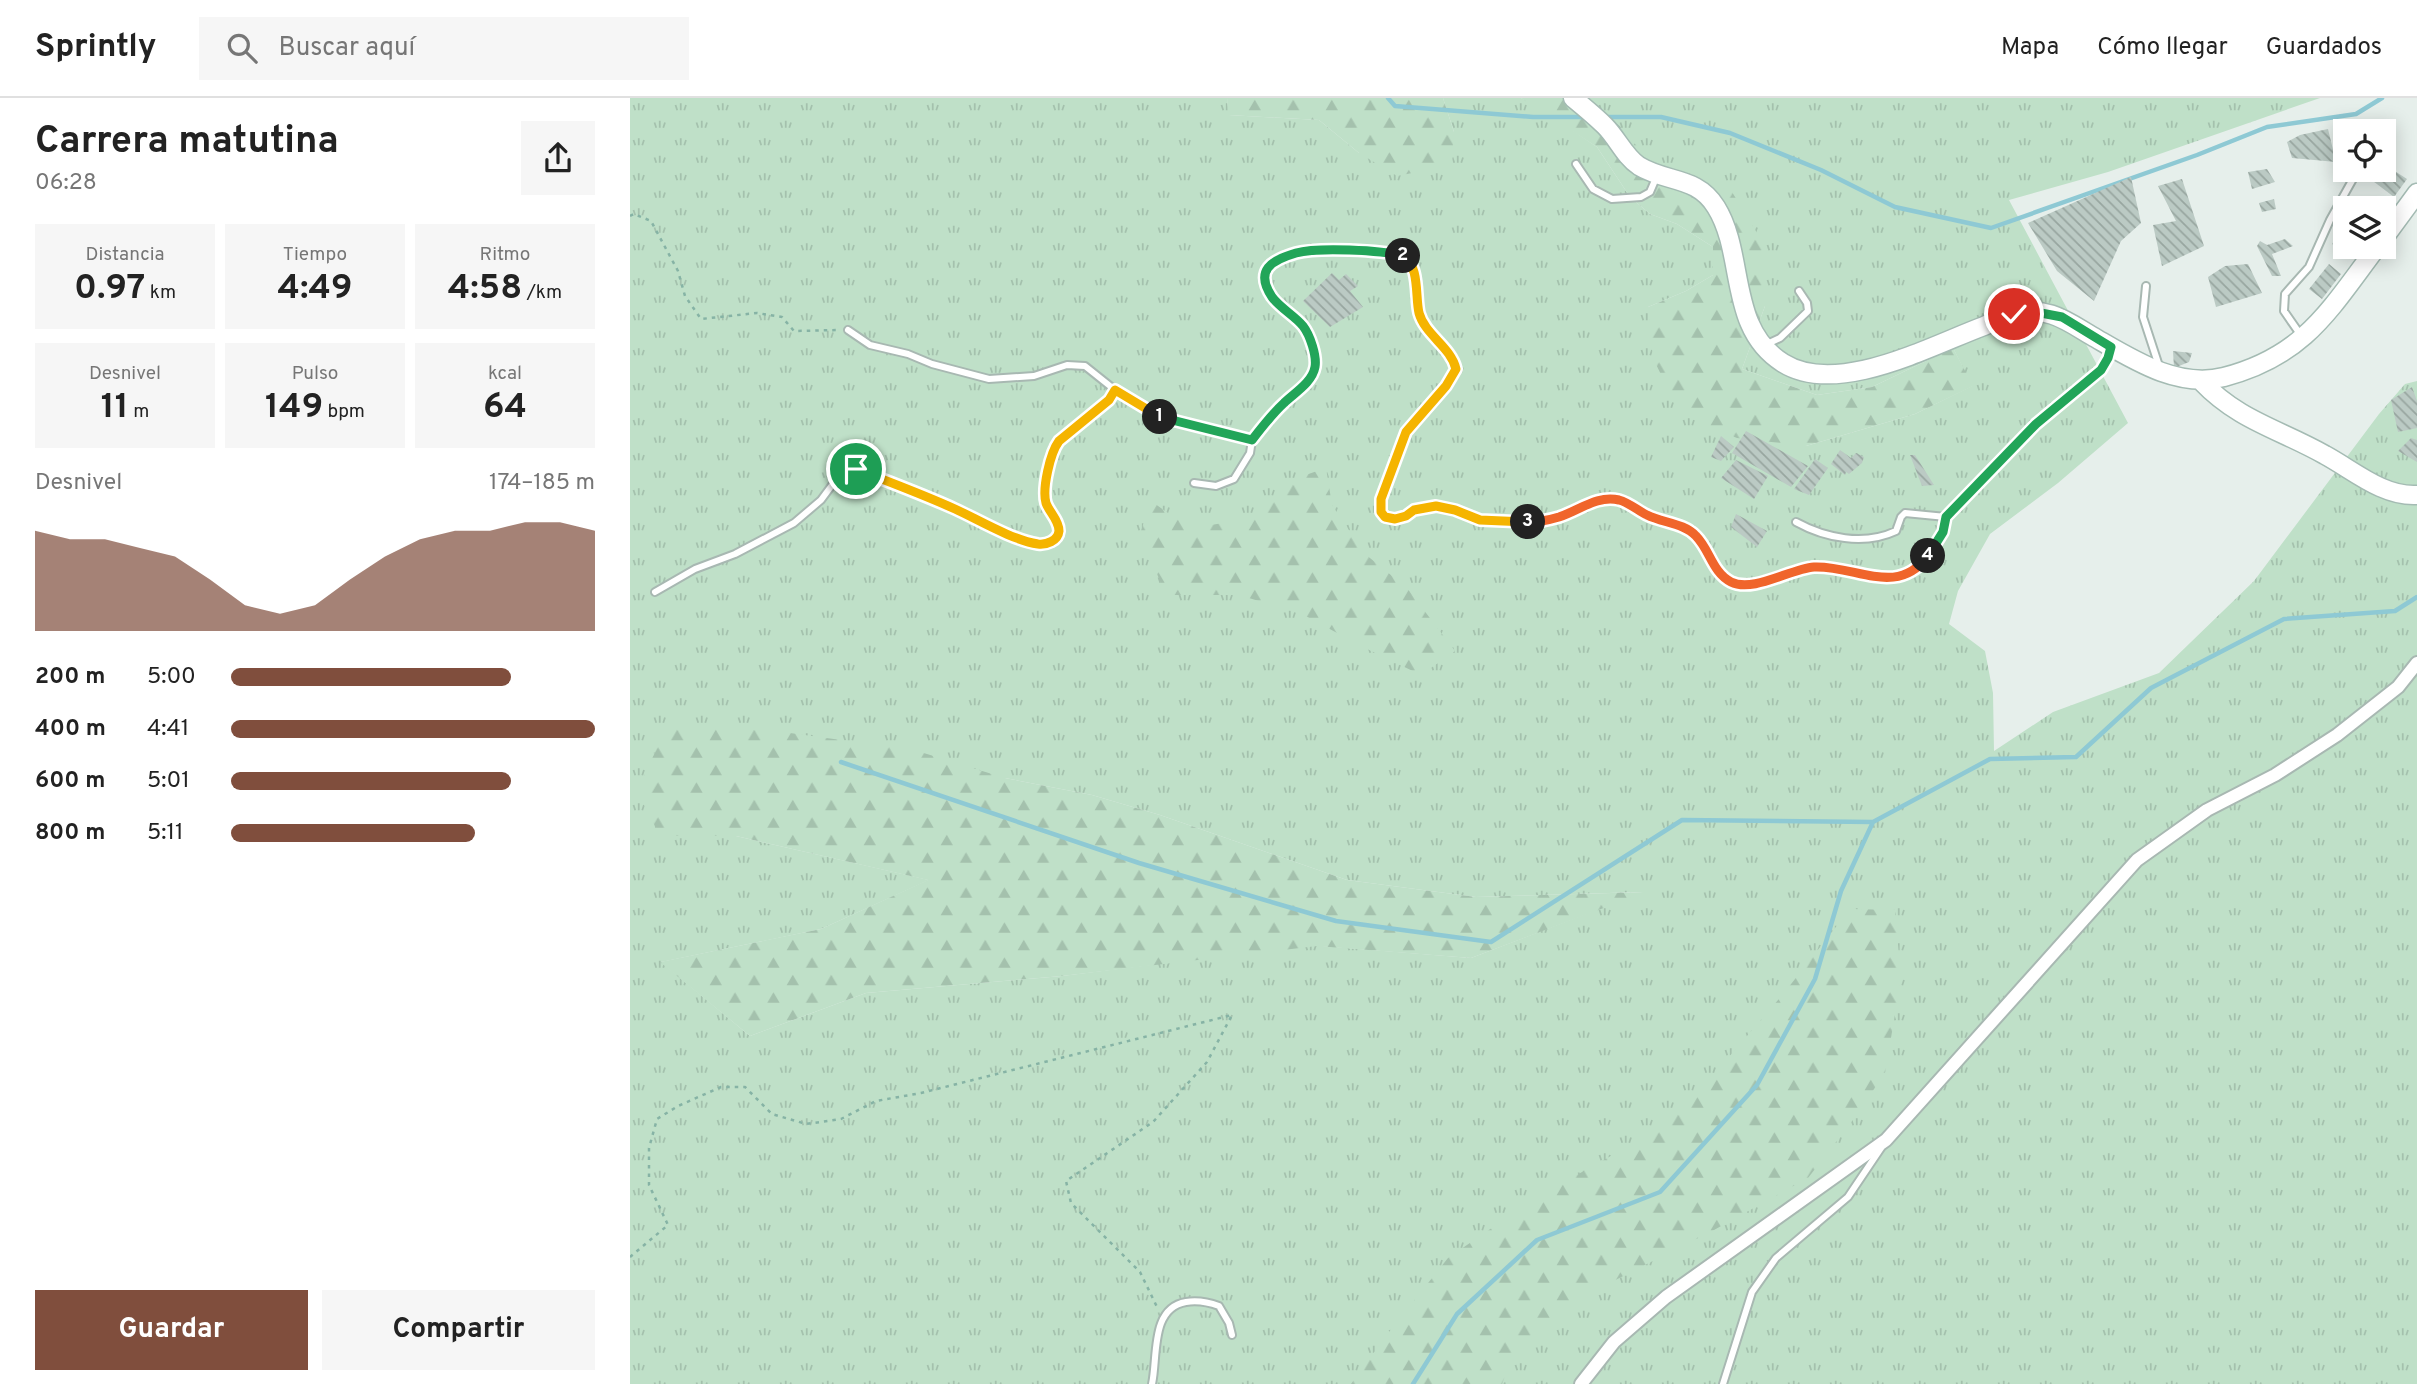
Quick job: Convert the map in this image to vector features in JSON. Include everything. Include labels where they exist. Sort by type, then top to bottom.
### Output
[{"type":"street","points":[[1573,98],[1606,127],[1637,164],[1658,175],[1700,188],[1716,206],[1727,228],[1747,319],[1763,346],[1784,364],[1812,374],[1843,375],[1875,368],[2014,314],[2041,313],[2062,317],[2161,373],[2202,381],[2225,377],[2269,361],[2303,339],[2323,319],[2368,259]]},
{"type":"street","points":[[2396,222],[2417,193]]},
{"type":"street","points":[[2202,381],[2218,399],[2250,420],[2323,453],[2382,488],[2408,496],[2417,495]]},
{"type":"street","points":[[1581,1384],[1614,1342],[1666,1297],[1886,1140],[2137,860],[2207,810],[2275,775],[2337,735],[2398,687],[2417,663]]},
{"type":"lane","points":[[1576,164],[1593,189],[1612,200],[1641,197],[1650,192],[1658,175]]},
{"type":"lane","points":[[2303,339],[2284,311],[2285,294],[2309,267],[2330,220],[2351,182]]},
{"type":"lane","points":[[1194,483],[1216,486],[1234,479],[1250,453],[1252,440],[1314,371],[1309,336],[1303,326],[1272,297],[1265,279],[1267,267],[1298,252],[1329,249],[1387,252],[1406,257],[1412,265],[1419,314],[1426,328],[1452,359],[1456,369],[1446,386],[1406,432],[1381,499],[1380,506],[1385,517],[1395,519],[1414,510],[1436,506],[1480,520],[1541,522],[1603,499],[1618,500],[1646,515],[1690,531],[1698,537],[1716,569],[1727,579],[1740,585],[1753,584],[1814,567],[1849,570],[1885,579],[1902,576],[1922,563],[1937,542],[1946,517],[2036,424],[2101,370],[2111,347]]},
{"type":"lane","points":[[2146,286],[2143,317],[2161,373]]},
{"type":"lane","points":[[1763,346],[1780,338],[1808,312],[1807,303],[1799,291]]},
{"type":"lane","points":[[848,330],[870,345],[989,379],[1034,376],[1067,365],[1085,366],[1115,390],[1158,416],[1252,440]]},
{"type":"lane","points":[[655,592],[695,569],[735,554],[794,523],[821,500],[841,473],[856,469],[924,495],[1019,538],[1040,545],[1049,543],[1057,537],[1059,531],[1056,519],[1046,505],[1045,496],[1054,448],[1109,400],[1115,390]]},
{"type":"lane","points":[[1796,522],[1815,533],[1872,538],[1896,531],[1905,513],[1946,517]]},
{"type":"lane","points":[[1723,1384],[1752,1292],[1776,1258],[1848,1197],[1886,1140]]},
{"type":"lane","points":[[1152,1384],[1162,1318],[1170,1308],[1194,1300],[1219,1306],[1224,1312],[1232,1335]]},
{"type":"path","points":[[630,216],[635,214],[651,221],[678,271],[685,296],[701,319],[757,313],[782,317],[794,331],[848,330]]},
{"type":"path","points":[[630,1257],[668,1225],[649,1185],[649,1148],[657,1119],[678,1106],[721,1087],[745,1087],[772,1114],[806,1124],[841,1119],[876,1101],[921,1093],[1232,1015],[1207,1062],[1153,1122],[1066,1181],[1071,1203],[1140,1272],[1162,1318]]},
{"type":"green space","points":[[630,98],[1227,98],[1229,115],[1319,120],[1359,153],[1454,132],[1443,98],[1521,98],[1597,147],[1630,197],[1650,214],[1677,224],[1713,247],[1713,275],[1686,291],[1648,307],[1806,446],[1915,414],[1972,386],[1953,348],[1872,387],[1817,395],[1742,369],[1765,306],[1657,171],[1585,98],[2320,98],[2108,172],[2009,200],[2128,423],[2058,483],[1990,534],[1958,591],[1949,624],[1985,651],[1993,693],[1994,751],[2053,712],[2159,673],[2254,581],[2379,414],[2405,384],[2417,381],[2417,1384],[630,1384]],"holes":[[[1005,778],[1092,795],[1160,815],[1347,880],[1476,897],[1643,892],[1471,958],[1310,945],[1062,976],[866,993],[750,1036],[661,962],[821,929],[929,880],[736,836],[661,836]]]},
{"type":"green space","points":[[1227,98],[1443,98],[1454,132],[1452,165],[1397,176],[1359,153],[1319,120],[1228,115]]},
{"type":"green space","points":[[1521,98],[1585,98],[1622,128],[1657,171],[1732,192],[1765,246],[1765,306],[1742,369],[1817,395],[1872,387],[1953,348],[1973,386],[1915,414],[1806,446],[1737,438],[1680,414],[1653,358],[1648,307],[1686,291],[1713,275],[1713,247],[1677,224],[1650,214],[1630,197],[1597,147]]},
{"type":"green space","points":[[1326,468],[1332,505],[1365,554],[1407,588],[1455,651],[1421,675],[1302,614],[1239,595],[1166,595],[1140,534],[1151,501],[1175,518],[1211,525],[1253,518],[1288,481]]},
{"type":"green space","points":[[668,723],[790,733],[914,750],[1005,778],[1092,795],[1160,815],[1347,880],[1476,897],[1646,892],[1471,958],[1317,946],[1062,976],[866,993],[750,1036],[660,962],[821,929],[928,880],[736,836],[661,836],[637,792]]},
{"type":"green space","points":[[1850,909],[1895,910],[1901,979],[1885,1073],[1808,1178],[1714,1230],[1574,1301],[1508,1368],[1502,1384],[1351,1384],[1448,1258],[1537,1197],[1636,1142],[1697,1094],[1784,993]]},
{"type":"building","points":[[2328,129],[2333,162],[2292,158],[2287,142],[2300,135]]},
{"type":"building","points":[[2267,169],[2275,182],[2252,189],[2248,172]]},
{"type":"building","points":[[2396,172],[2407,179],[2393,196],[2374,182],[2396,182]]},
{"type":"building","points":[[2131,177],[2141,223],[2121,241],[2094,301],[2057,271],[2028,223]]},
{"type":"building","points":[[2182,179],[2204,246],[2162,266],[2153,225],[2176,221],[2158,186]]},
{"type":"building","points":[[2274,199],[2276,209],[2262,212],[2259,203]]},
{"type":"building","points":[[2285,239],[2293,246],[2272,254],[2281,276],[2272,276],[2257,246],[2260,241],[2267,245]]},
{"type":"building","points":[[2248,264],[2262,293],[2216,307],[2208,277],[2225,266]]},
{"type":"building","points":[[2329,264],[2341,274],[2322,299],[2309,289]]},
{"type":"building","points":[[1332,273],[1339,280],[1346,274],[1358,286],[1350,291],[1363,307],[1330,327],[1303,301]]},
{"type":"building","points":[[2173,351],[2192,353],[2189,362],[2174,368]]},
{"type":"building","points":[[2412,387],[2417,401],[2417,428],[2398,432],[2391,400]]},
{"type":"building","points":[[1746,431],[1808,466],[1791,487],[1732,453]]},
{"type":"building","points":[[1721,436],[1734,447],[1721,461],[1711,457]]},
{"type":"building","points":[[2411,438],[2417,440],[2417,462],[2398,451]]},
{"type":"building","points":[[1840,450],[1851,458],[1856,453],[1864,457],[1862,463],[1849,474],[1846,472],[1845,475],[1831,464]]},
{"type":"building","points":[[1910,455],[1915,455],[1934,485],[1922,486]]},
{"type":"building","points":[[1815,459],[1828,468],[1809,495],[1794,489]]},
{"type":"building","points":[[1736,460],[1768,476],[1754,499],[1721,478]]},
{"type":"building","points":[[1736,514],[1767,531],[1757,547],[1731,527]]},
{"type":"waterway","points":[[1388,98],[1395,106],[1533,117],[1586,117]]},
{"type":"waterway","points":[[1605,117],[1661,117],[1730,133],[1821,170],[1895,207],[1991,228],[2197,155],[2267,127],[2356,114],[2382,98]]},
{"type":"waterway","points":[[1413,1384],[1457,1314],[1537,1240],[1660,1192],[1757,1085],[1815,979],[1841,891],[1873,822],[1990,759],[2076,757],[2151,688],[2284,619],[2395,611],[2417,597]]},
{"type":"waterway","points":[[841,762],[1139,863],[1336,921],[1491,942],[1682,820],[1873,822]]},
{"type":"route","points":[[856,469],[924,495],[1019,538],[1040,545],[1049,543],[1057,537],[1059,531],[1056,519],[1046,505],[1045,496],[1054,448],[1109,400],[1115,390],[1158,416],[1252,440],[1284,403],[1302,387],[1314,371],[1315,365],[1309,336],[1303,326],[1272,297],[1265,279],[1267,267],[1298,252],[1329,249],[1387,252],[1406,257],[1412,265],[1419,314],[1426,328],[1452,359],[1456,369],[1451,380],[1406,432],[1381,499],[1381,512],[1385,517],[1395,519],[1414,510],[1436,506],[1480,520],[1541,522],[1603,499],[1618,500],[1646,515],[1690,531],[1698,537],[1716,569],[1727,579],[1740,585],[1753,584],[1814,567],[1849,570],[1885,579],[1902,576],[1922,563],[1943,532],[1946,517],[2036,424],[2101,370],[2108,358],[2111,347],[2062,317],[2041,313],[2014,314]]}]
